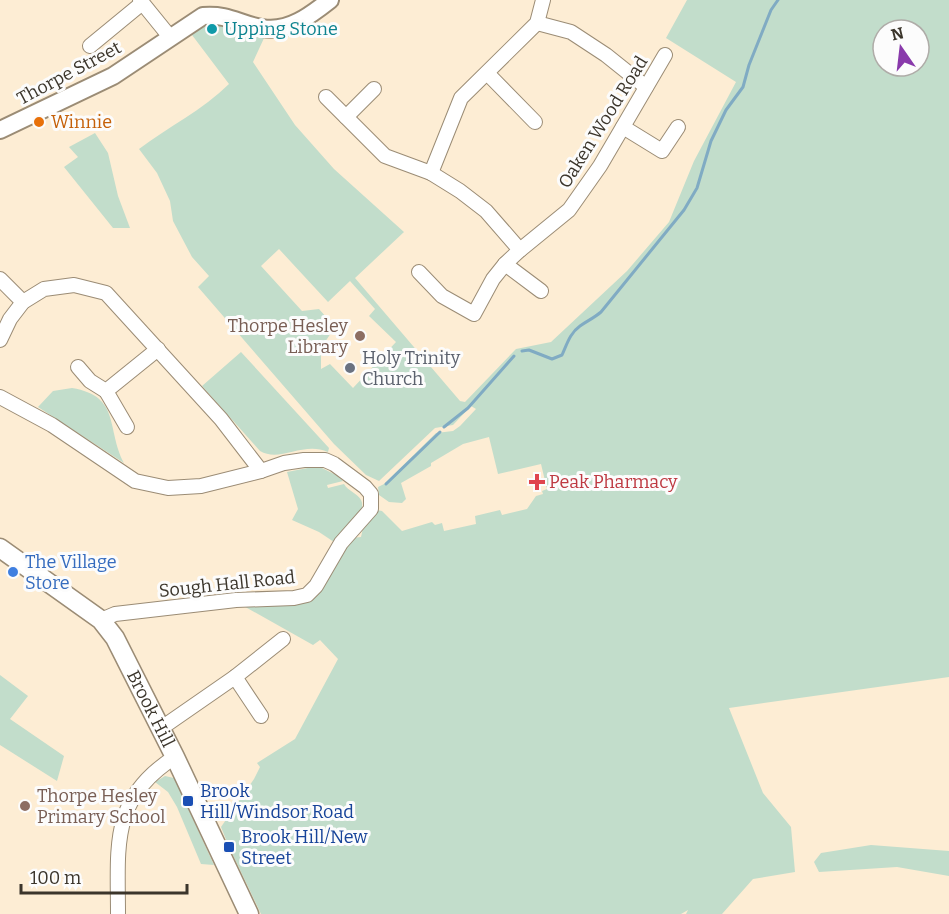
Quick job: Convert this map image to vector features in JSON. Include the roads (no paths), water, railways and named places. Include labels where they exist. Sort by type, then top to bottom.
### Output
[{"type":"main road","name":"Brook Hill","points":[[0,548],[101,620],[115,638],[175,757],[249,914]]},
{"type":"street","name":"Thorpe Street","points":[[0,130],[113,76],[203,16],[217,15],[235,18],[262,28],[275,29],[292,25],[330,0]]},
{"type":"street","points":[[431,173],[461,98],[488,74],[537,23],[543,0]]},
{"type":"street","points":[[90,46],[141,2],[170,37]]},
{"type":"street","points":[[537,23],[571,32],[606,55],[646,87]]},
{"type":"street","name":"Oaken Wood Road","points":[[419,272],[442,296],[474,314],[493,279],[505,264],[569,210],[600,166],[665,55]]},
{"type":"street","points":[[488,74],[535,122]]},
{"type":"street","points":[[346,117],[374,89]]},
{"type":"street","points":[[326,97],[385,156],[431,173],[460,191],[486,211],[520,250]]},
{"type":"street","points":[[623,127],[662,151],[678,127]]},
{"type":"street","points":[[505,264],[540,291]]},
{"type":"street","points":[[0,279],[23,302]]},
{"type":"street","points":[[0,340],[10,319],[23,302],[44,289],[74,285],[106,293],[221,419],[261,471],[201,486],[168,488],[135,481],[52,425],[0,397]]},
{"type":"street","points":[[106,391],[158,349]]},
{"type":"street","points":[[78,367],[90,381],[106,391],[127,427]]},
{"type":"street","name":"Sough Hall Road","points":[[101,620],[115,614],[236,600],[294,598],[307,595],[316,586],[341,543],[370,509],[371,494],[334,464],[325,460],[284,463],[261,471]]},
{"type":"street","points":[[160,729],[235,677],[283,639]]},
{"type":"street","points":[[235,677],[261,716]]},
{"type":"street","points":[[118,914],[118,856],[121,832],[128,808],[138,788],[151,773],[175,757]]},
{"type":"waterway","points":[[522,351],[529,350],[552,359],[562,355],[574,332],[601,312],[684,210],[697,188],[711,141],[726,110],[743,87],[749,65],[771,10],[778,0]]},
{"type":"waterway","points":[[444,427],[468,408],[514,356]]},
{"type":"waterway","points":[[386,484],[440,432]]},
{"type":"place","name":"Upping Stone","points":[[212,29]]},
{"type":"place","name":"Winnie","points":[[39,122]]},
{"type":"place","name":"Thorpe Hesley Library","points":[[360,336]]},
{"type":"place","name":"Holy Trinity Church","points":[[350,368]]},
{"type":"place","name":"Peak Pharmacy","points":[[537,482]]},
{"type":"place","name":"The Village Store","points":[[13,572]]},
{"type":"place","name":"Brook Hill/Windsor Road","points":[[188,801]]},
{"type":"place","name":"Thorpe Hesley Primary School","points":[[25,806]]},
{"type":"place","name":"Brook Hill/New Street","points":[[229,847]]}]
